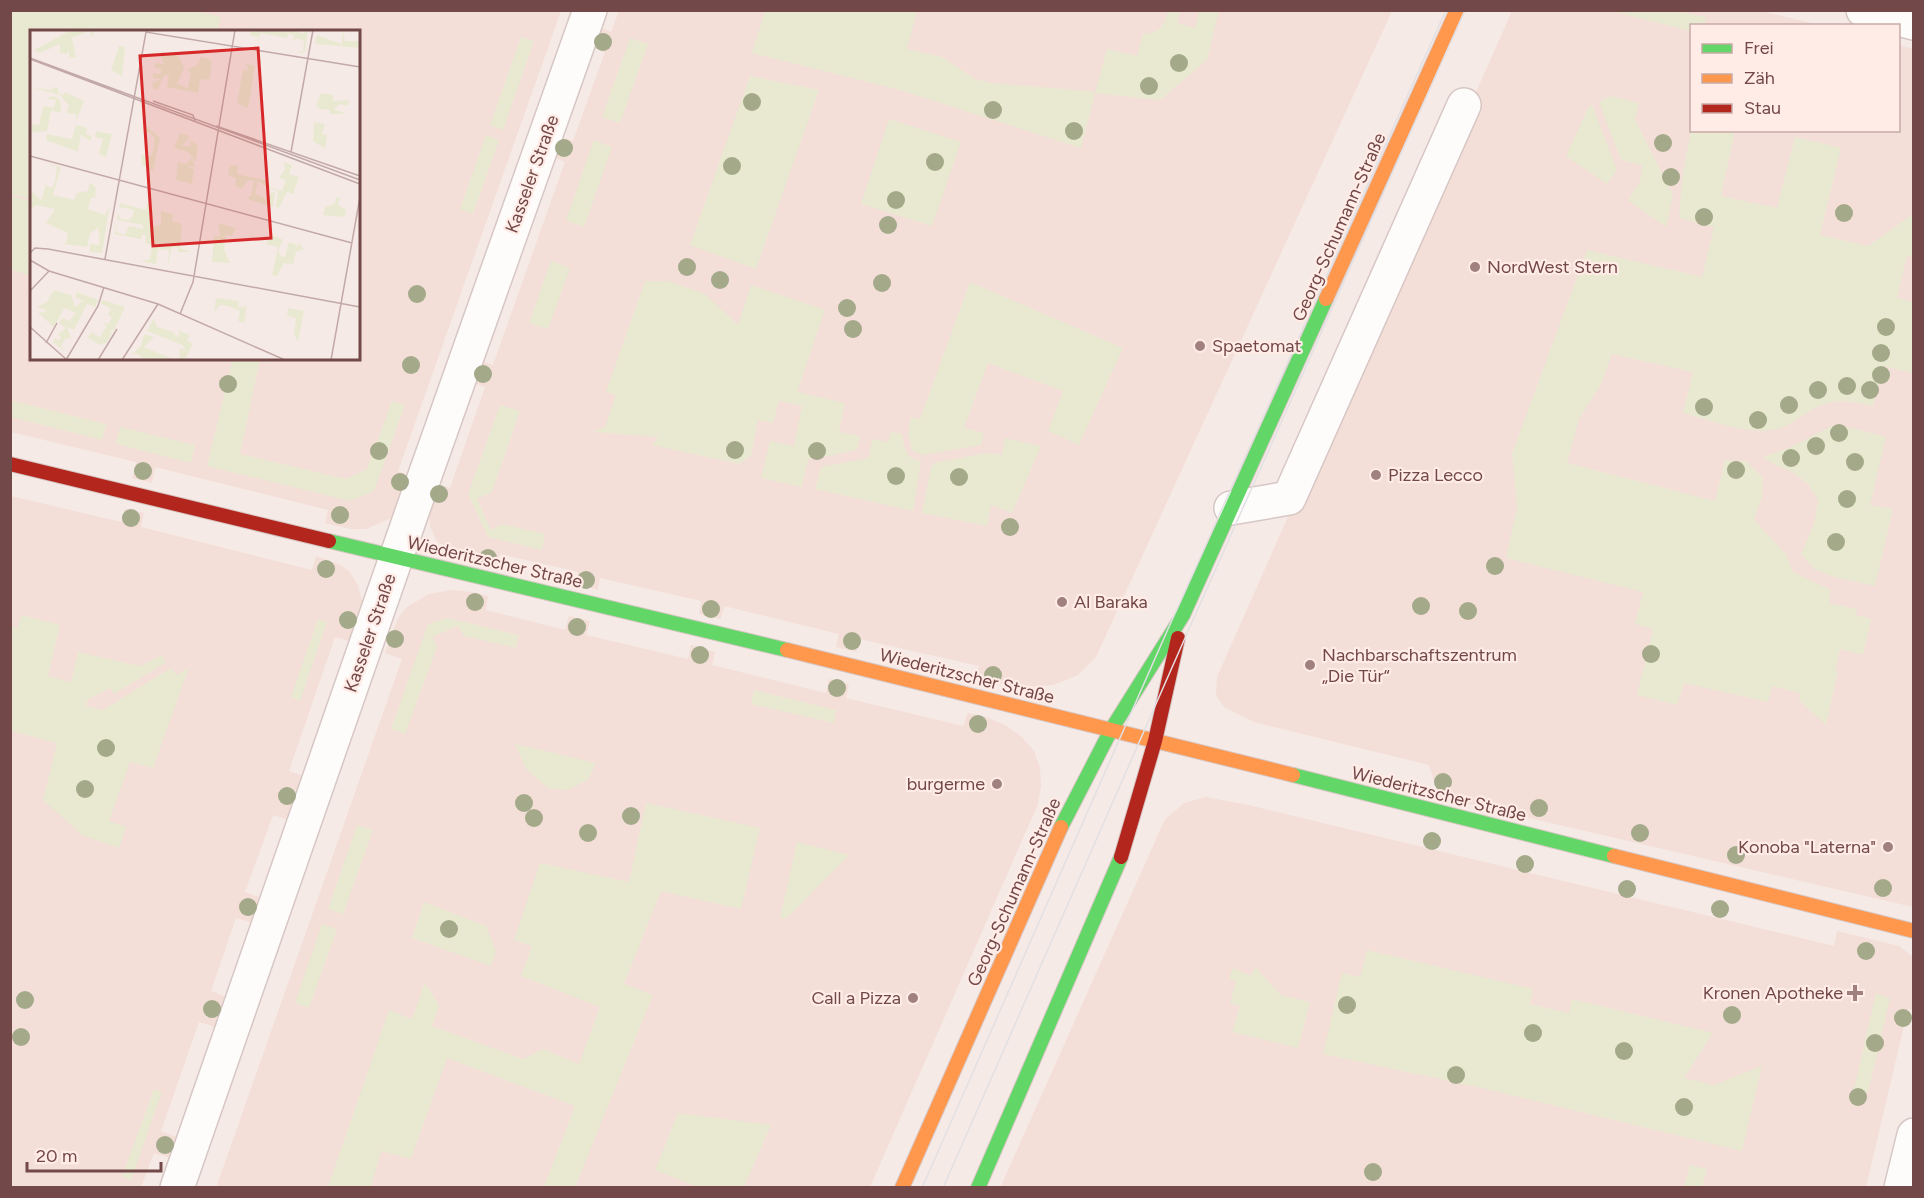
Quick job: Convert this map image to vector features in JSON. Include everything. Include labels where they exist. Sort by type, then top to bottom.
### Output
[{"type":"street","name":"Kasseler Straße","points":[[177,1188],[396,557],[590,10]]},
{"type":"street","name":"Georg-Schumann-Straße","points":[[902,1188],[1062,824],[1111,730],[1180,622],[1456,10]]},
{"type":"street","points":[[1863,10],[1914,23]]},
{"type":"street","points":[[1231,508],[1289,498],[1464,105]]},
{"type":"street","name":"Wiederitzscher Straße","points":[[10,464],[970,694],[1914,931]]},
{"type":"street","name":"Georg-Schumann-Straße","points":[[978,1188],[1124,850],[1155,741],[1180,622]]},
{"type":"street","points":[[1901,1188],[1914,1135]]},
{"type":"shaded area","points":[[1757,10],[1815,24],[1690,24],[1690,132],[1900,132],[1900,45],[1913,49],[1913,907],[1439,797],[1429,765],[1254,722],[1224,707],[1216,695],[1217,677],[1512,11]]},
{"type":"shaded area","points":[[11,11],[561,11],[398,471],[410,476],[402,501],[391,518],[366,529],[350,529],[325,523],[328,510],[155,467],[152,483],[132,478],[136,462],[11,432]]},
{"type":"shaded area","points":[[619,11],[1392,11],[1096,657],[1078,675],[1053,685],[1024,687],[976,680],[979,666],[860,639],[857,652],[836,647],[839,634],[724,606],[721,619],[699,614],[701,601],[600,578],[598,590],[576,584],[578,572],[500,554],[497,567],[465,560],[448,552],[436,540],[430,526],[429,508],[436,484],[450,488],[485,387],[473,383],[481,361],[493,365],[565,162],[553,157],[559,137],[573,141],[605,52],[592,47],[599,27],[611,32]]},
{"type":"shaded area","points":[[11,496],[121,522],[125,509],[144,513],[141,527],[312,570],[316,556],[339,564],[349,571],[358,586],[362,601],[360,620],[352,642],[335,637],[289,771],[304,776],[289,820],[273,815],[245,892],[262,898],[252,923],[236,918],[211,991],[226,997],[216,1027],[199,1022],[161,1131],[177,1137],[170,1158],[154,1153],[141,1187],[11,1188]]},
{"type":"shaded area","points":[[451,590],[488,596],[486,610],[565,630],[569,616],[590,621],[586,635],[688,659],[691,645],[715,652],[712,665],[826,693],[829,679],[849,684],[846,698],[963,726],[968,713],[986,717],[1005,725],[1022,737],[1034,751],[1040,768],[1041,786],[1038,804],[870,1187],[216,1188],[402,659],[385,653],[393,630],[399,617],[408,606],[429,594]]},
{"type":"shaded area","points":[[1206,797],[1248,805],[1834,946],[1837,931],[1899,946],[1913,957],[1913,1010],[1908,1009],[1866,1187],[1000,1188],[1165,819],[1184,803]]},
{"type":"green space","points":[[11,11],[198,11],[221,17],[217,30],[30,30],[30,199],[11,194]]},
{"type":"green space","points":[[765,11],[917,11],[907,49],[942,57],[975,79],[992,83],[1095,93],[1081,148],[900,90],[752,53]]},
{"type":"green space","points":[[1168,11],[1180,11],[1177,23],[1195,28],[1199,11],[1219,11],[1207,60],[1160,100],[1095,93],[1107,49],[1137,56],[1143,34],[1149,34],[1160,28]]},
{"type":"green space","points":[[1611,11],[1677,11],[1706,17],[1704,24],[1690,24],[1690,31]]},
{"type":"green space","points":[[521,37],[534,41],[503,130],[490,125]]},
{"type":"green space","points":[[630,38],[648,44],[620,123],[602,117]]},
{"type":"green space","points":[[750,76],[819,90],[756,269],[690,245]]},
{"type":"green space","points":[[1610,96],[1639,103],[1635,120],[1673,195],[1666,227],[1628,200],[1640,182],[1642,165],[1621,160],[1599,102]]},
{"type":"green space","points":[[1592,105],[1617,170],[1607,184],[1566,156],[1589,106]]},
{"type":"green space","points":[[889,119],[961,142],[932,226],[861,204]]},
{"type":"green space","points":[[1690,132],[1735,132],[1721,196],[1777,208],[1795,137],[1841,148],[1820,235],[1868,246],[1913,214],[1913,257],[1907,256],[1897,298],[1913,302],[1913,373],[1883,366],[1873,406],[1844,401],[1829,403],[1812,409],[1781,428],[1767,431],[1743,429],[1683,413],[1693,372],[1612,354],[1601,384],[1579,419],[1567,463],[1715,501],[1725,460],[1746,461],[1763,478],[1762,497],[1754,520],[1786,554],[1793,572],[1831,590],[1829,603],[1857,609],[1856,615],[1871,619],[1863,655],[1840,649],[1835,671],[1838,671],[1826,725],[1799,700],[1800,693],[1772,686],[1768,702],[1684,683],[1677,705],[1637,695],[1653,629],[1635,624],[1643,592],[1506,558],[1517,508],[1512,454],[1587,250],[1702,277],[1714,227],[1679,218],[1682,179]]},
{"type":"green space","points":[[486,135],[499,140],[473,214],[460,209]]},
{"type":"green space","points":[[594,140],[612,147],[584,227],[566,220]]},
{"type":"green space","points":[[11,196],[30,201],[30,275],[11,270]]},
{"type":"green space","points":[[551,261],[570,268],[548,329],[529,323]]},
{"type":"green space","points":[[645,281],[668,281],[705,294],[738,325],[751,285],[825,310],[797,392],[845,403],[839,432],[860,436],[857,450],[808,460],[802,487],[761,478],[770,441],[794,446],[802,406],[779,401],[773,423],[758,420],[751,456],[739,464],[652,445],[658,437],[593,432],[605,427],[616,395],[606,392]]},
{"type":"green space","points":[[970,282],[1123,348],[1079,445],[1048,431],[1063,391],[988,363],[964,428],[984,433],[981,445],[922,455],[912,450],[908,433],[911,417],[920,419]]},
{"type":"green space","points":[[233,360],[260,360],[240,454],[346,479],[367,469],[392,401],[405,405],[374,491],[350,501],[207,466]]},
{"type":"green space","points":[[10,400],[106,424],[102,440],[11,417]]},
{"type":"green space","points":[[500,405],[520,411],[492,492],[477,499],[491,530],[503,524],[545,534],[542,550],[488,537],[468,494]]},
{"type":"green space","points":[[1832,426],[1852,428],[1886,437],[1870,505],[1893,509],[1875,586],[1834,577],[1814,569],[1801,554],[1814,524],[1818,500],[1808,484],[1791,471],[1763,457],[1789,448]]},
{"type":"green space","points":[[120,427],[195,445],[191,463],[116,444]]},
{"type":"green space","points":[[891,432],[902,434],[908,455],[921,461],[913,511],[815,489],[821,467],[869,458],[872,439],[888,442]]},
{"type":"green space","points":[[1005,438],[1041,446],[1012,513],[991,505],[987,526],[922,513],[931,467],[934,463],[986,453],[1002,455]]},
{"type":"green space","points":[[21,615],[60,625],[48,676],[71,682],[78,652],[140,666],[162,655],[166,662],[114,694],[110,688],[88,699],[86,706],[103,710],[171,668],[177,675],[189,667],[153,768],[130,762],[109,821],[126,827],[119,848],[82,835],[43,800],[57,743],[11,731],[11,626],[18,628]]},
{"type":"green space","points":[[447,618],[519,635],[516,648],[464,636],[458,626],[432,637],[437,647],[405,734],[391,729],[428,624]]},
{"type":"green space","points":[[318,619],[327,622],[300,701],[291,697]]},
{"type":"green space","points":[[754,690],[836,710],[834,723],[751,704]]},
{"type":"green space","points":[[515,744],[596,763],[588,780],[567,790],[548,788],[526,769]]},
{"type":"green space","points":[[646,803],[760,828],[741,909],[661,891],[624,984],[653,995],[575,1187],[544,1187],[575,1106],[447,1058],[411,1159],[381,1151],[371,1187],[328,1187],[389,1010],[412,1019],[425,982],[439,1006],[432,1026],[523,1059],[543,1049],[579,1064],[600,1007],[521,976],[532,946],[514,940],[540,863],[629,882]]},
{"type":"green space","points":[[357,825],[373,830],[343,914],[328,909]]},
{"type":"green space","points":[[797,842],[849,855],[786,919],[780,918]]},
{"type":"green space","points":[[424,902],[486,926],[496,951],[491,966],[412,938]]},
{"type":"green space","points":[[322,924],[337,929],[309,1008],[295,1003]]},
{"type":"green space","points":[[1367,950],[1533,989],[1530,1004],[1569,1013],[1572,999],[1713,1033],[1684,1078],[1714,1085],[1762,1066],[1742,1151],[1482,1088],[1323,1054],[1342,973],[1360,977]]},
{"type":"green space","points":[[1255,967],[1281,995],[1310,1002],[1298,1048],[1232,1032],[1240,1006],[1230,1003],[1236,982],[1229,978],[1233,968],[1251,976]]},
{"type":"green space","points":[[1876,993],[1890,999],[1868,1092],[1854,1089]]},
{"type":"green space","points":[[154,1089],[162,1092],[131,1180],[122,1177]]},
{"type":"green space","points":[[678,1113],[771,1125],[744,1187],[698,1187],[655,1170]]},
{"type":"green space","points":[[1690,1165],[1707,1169],[1702,1187],[1684,1187]]},
{"type":"tram line","points":[[922,1188],[1168,629],[1446,10]]},
{"type":"tram line","points":[[943,1188],[1465,10]]},
{"type":"traffic: fast","points":[[1061,827],[1111,730],[1183,615],[1326,299]]},
{"type":"traffic: fast","points":[[329,541],[787,650]]},
{"type":"traffic: fast","points":[[1293,775],[1614,856]]},
{"type":"traffic: fast","points":[[978,1188],[1121,857]]},
{"type":"traffic: slow","points":[[1326,299],[1457,10]]},
{"type":"traffic: slow","points":[[787,650],[1293,775]]},
{"type":"traffic: slow","points":[[902,1188],[1061,827]]},
{"type":"traffic: slow","points":[[1614,856],[1914,931]]},
{"type":"traffic: jam","points":[[10,464],[329,541]]},
{"type":"traffic: jam","points":[[1121,857],[1155,741],[1178,638]]},
{"type":"place","name":"NordWest Stern","points":[[1475,267]]},
{"type":"place","name":"Spaetomat","points":[[1200,346]]},
{"type":"place","name":"Pizza Lecco","points":[[1376,475]]},
{"type":"place","name":"Al Baraka","points":[[1062,602]]},
{"type":"place","name":"Nachbarschaftszentrum „Die Tür“","points":[[1310,665]]},
{"type":"place","name":"burgerme","points":[[997,784]]},
{"type":"place","name":"Konoba \"Laterna\"","points":[[1888,847]]},
{"type":"place","name":"Kronen Apotheke","points":[[1855,993]]},
{"type":"place","name":"Call a Pizza","points":[[913,998]]}]
